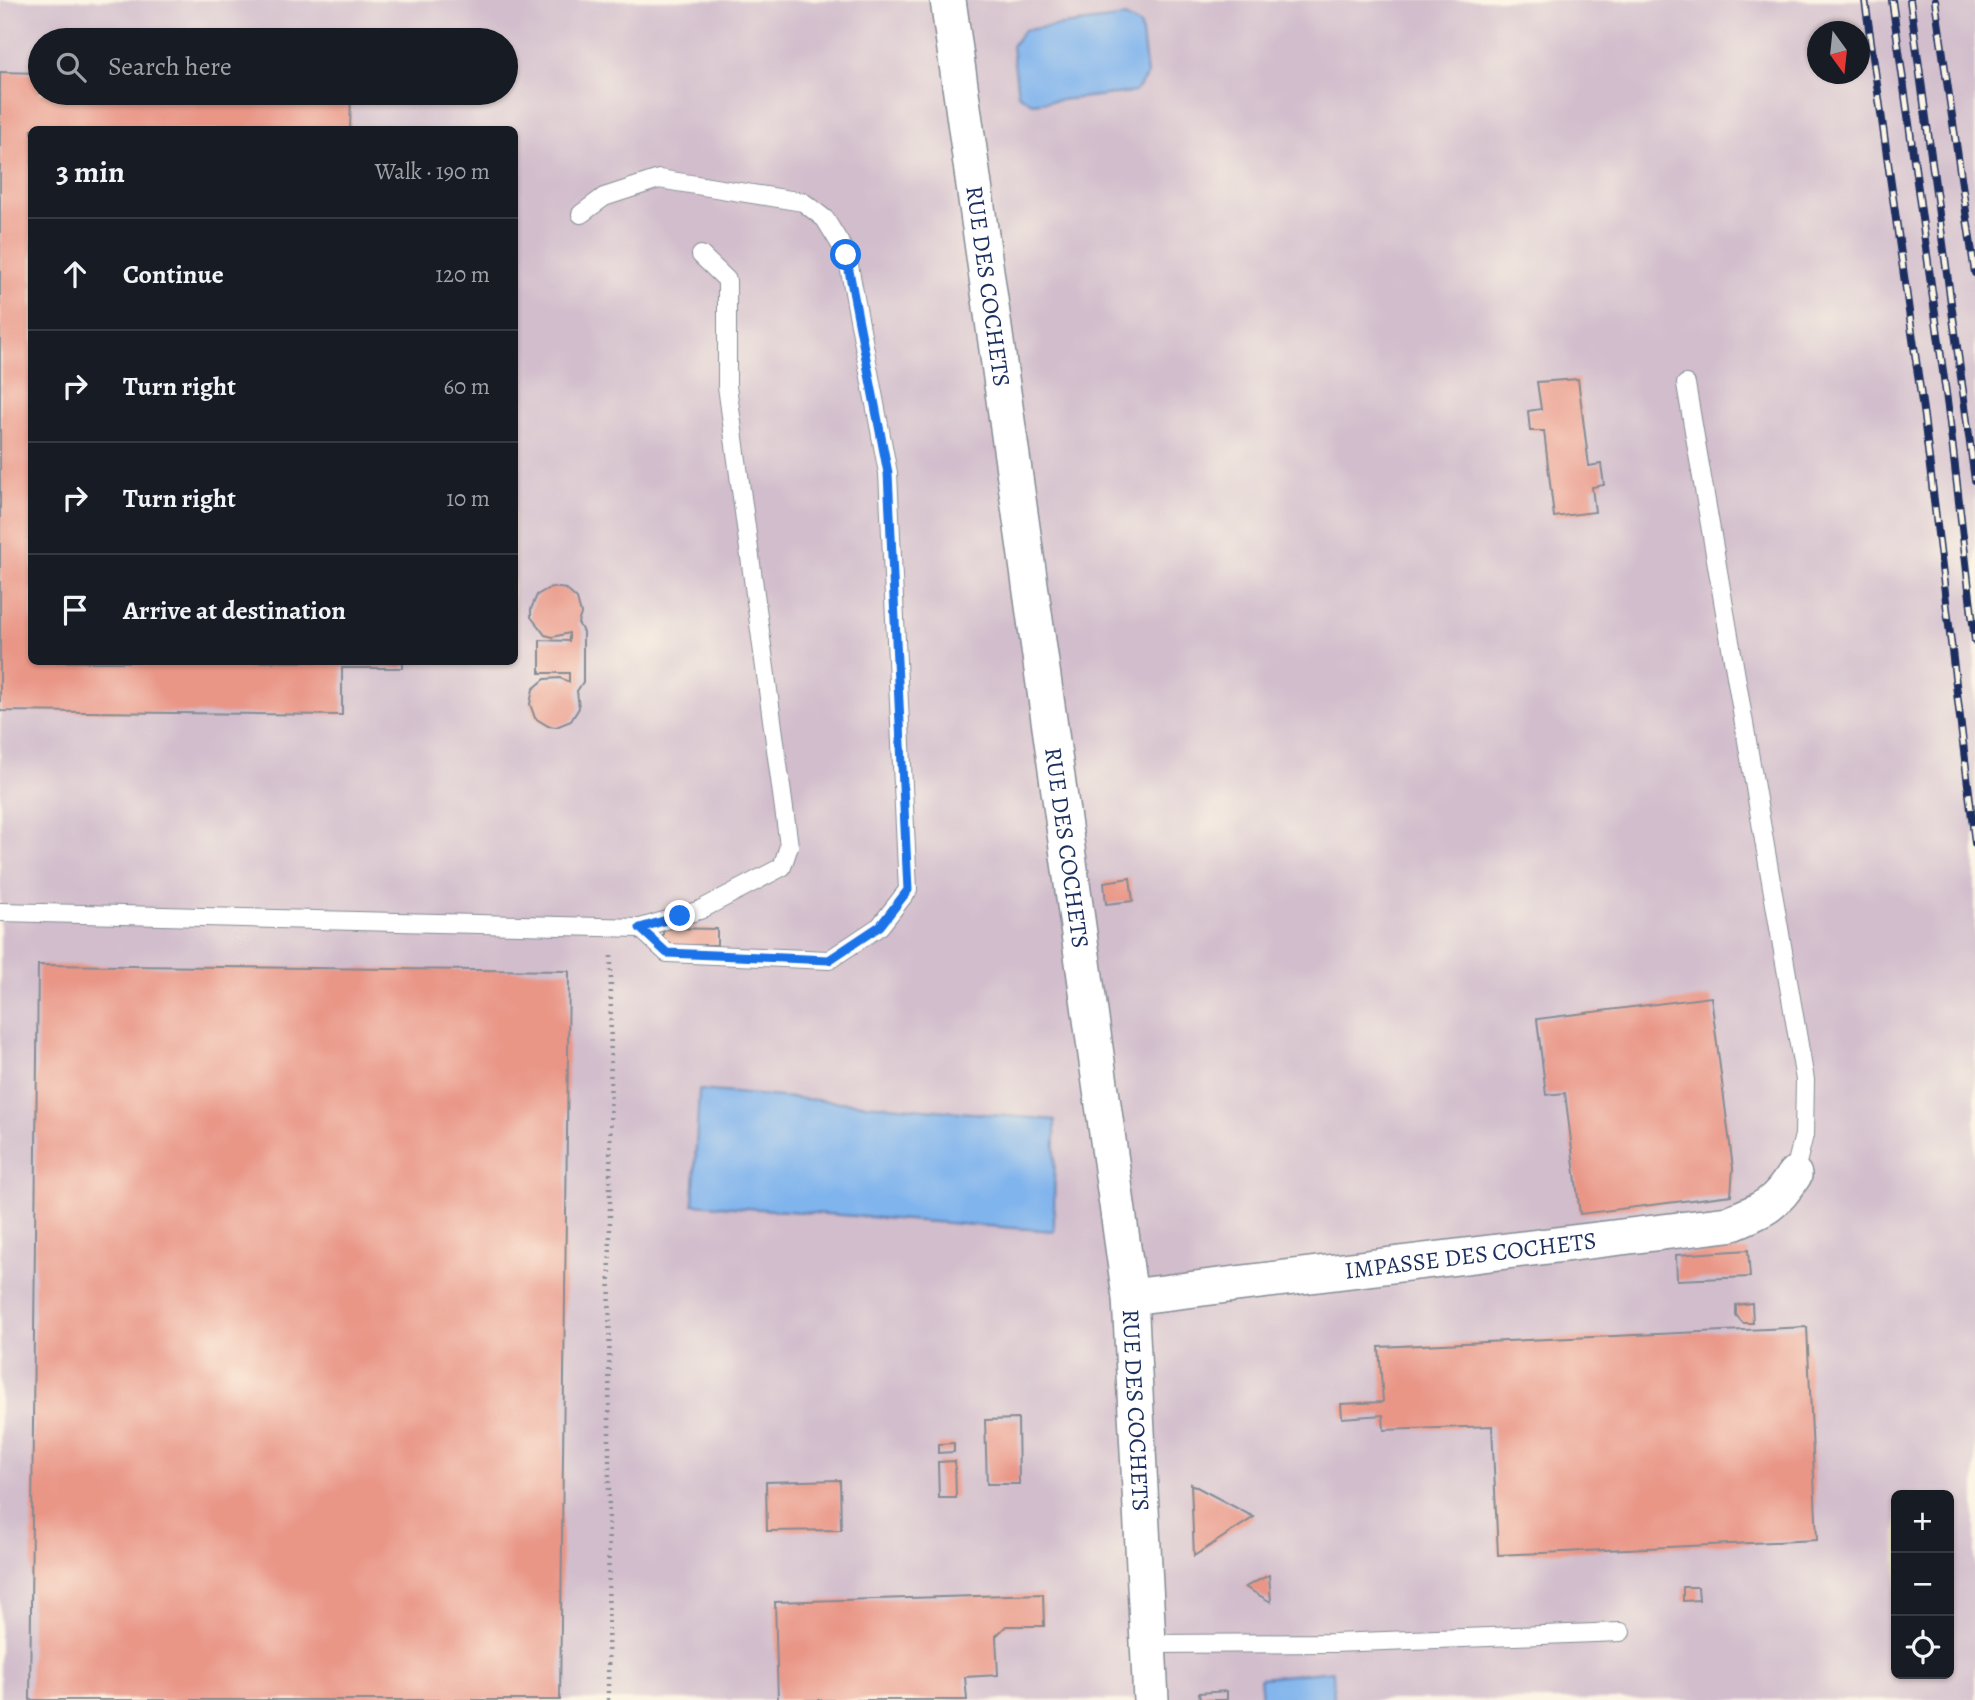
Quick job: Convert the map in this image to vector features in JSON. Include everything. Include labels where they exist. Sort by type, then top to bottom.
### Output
[{"type":"street","name":"RUE DES COCHETS","points":[[948,0],[1130,1297],[1151,1700]]},
{"type":"street","name":"IMPASSE DES COCHETS","points":[[1130,1297],[1728,1224],[1779,1199],[1794,1175]]},
{"type":"lane","points":[[581,214],[604,197],[659,179],[803,202],[825,219],[846,255],[888,473],[908,890],[880,926],[829,960],[667,953],[640,928]]},
{"type":"lane","points":[[0,912],[640,928],[700,910],[782,867],[789,846],[727,386],[727,280],[701,255]]},
{"type":"lane","points":[[1686,384],[1805,1080],[1804,1135],[1794,1175]]},
{"type":"lane","points":[[1149,1644],[1333,1643],[1621,1632]]},
{"type":"path","points":[[608,1700],[611,928]]},
{"type":"shaded area","points":[[0,0],[1975,0],[1975,1700],[0,1700]]},
{"type":"water","points":[[1125,17],[1141,26],[1147,75],[1135,92],[1032,103],[1018,94],[1012,46],[1024,30]]},
{"type":"water","points":[[699,1090],[1055,1120],[1054,1231],[693,1204]]},
{"type":"water","points":[[1333,1671],[1334,1700],[1262,1700],[1260,1678]]},
{"type":"building","points":[[0,72],[28,73],[28,105],[351,105],[350,126],[28,126],[28,665],[403,665],[403,668],[342,668],[342,715],[0,711]]},
{"type":"building","points":[[1578,379],[1589,466],[1601,464],[1604,485],[1592,487],[1595,512],[1554,517],[1544,431],[1530,431],[1528,411],[1541,409],[1537,382]]},
{"type":"building","points":[[551,587],[566,589],[577,599],[581,614],[578,623],[583,632],[583,682],[577,691],[579,708],[571,721],[556,727],[548,726],[535,718],[530,704],[533,689],[545,679],[560,678],[569,682],[569,673],[540,673],[540,640],[569,641],[569,633],[553,637],[545,635],[531,617],[531,609],[537,595]]},
{"type":"building","points":[[1130,878],[1133,901],[1106,904],[1104,882]]},
{"type":"building","points":[[663,928],[717,929],[717,945],[663,945]]},
{"type":"building","points":[[38,965],[569,971],[560,1700],[30,1700]]},
{"type":"building","points":[[1711,997],[1733,1168],[1731,1195],[1580,1214],[1565,1093],[1546,1095],[1537,1019]]},
{"type":"building","points":[[1748,1250],[1750,1277],[1677,1280],[1676,1255]]},
{"type":"building","points":[[1752,1303],[1753,1323],[1743,1323],[1736,1315],[1736,1305]]},
{"type":"building","points":[[1807,1327],[1817,1540],[1498,1555],[1492,1426],[1384,1430],[1383,1415],[1342,1418],[1341,1404],[1383,1402],[1379,1347]]},
{"type":"building","points":[[1018,1419],[1019,1484],[987,1484],[985,1420]]},
{"type":"building","points":[[954,1443],[954,1452],[938,1453],[938,1444]]},
{"type":"building","points":[[955,1461],[956,1498],[939,1498],[938,1462]]},
{"type":"building","points":[[840,1480],[841,1530],[767,1531],[766,1482]]},
{"type":"building","points":[[1191,1484],[1254,1517],[1194,1556]]},
{"type":"building","points":[[1269,1575],[1271,1602],[1245,1587]]},
{"type":"building","points":[[1683,1587],[1698,1587],[1699,1600],[1683,1601]]},
{"type":"building","points":[[1043,1594],[1044,1626],[1006,1626],[996,1636],[998,1675],[965,1677],[967,1700],[778,1700],[775,1602]]},
{"type":"building","points":[[1227,1691],[1227,1700],[1200,1700],[1199,1693]]},
{"type":"railway","points":[[1865,0],[1924,417],[1975,843]]},
{"type":"railway","points":[[1892,0],[1949,415],[1975,641]]},
{"type":"railway","points":[[1910,0],[1975,480]]},
{"type":"railway","points":[[1935,0],[1975,273]]},
{"type":"route","points":[[680,916],[640,928],[667,953],[829,960],[880,926],[908,890],[888,473],[846,255]]}]
